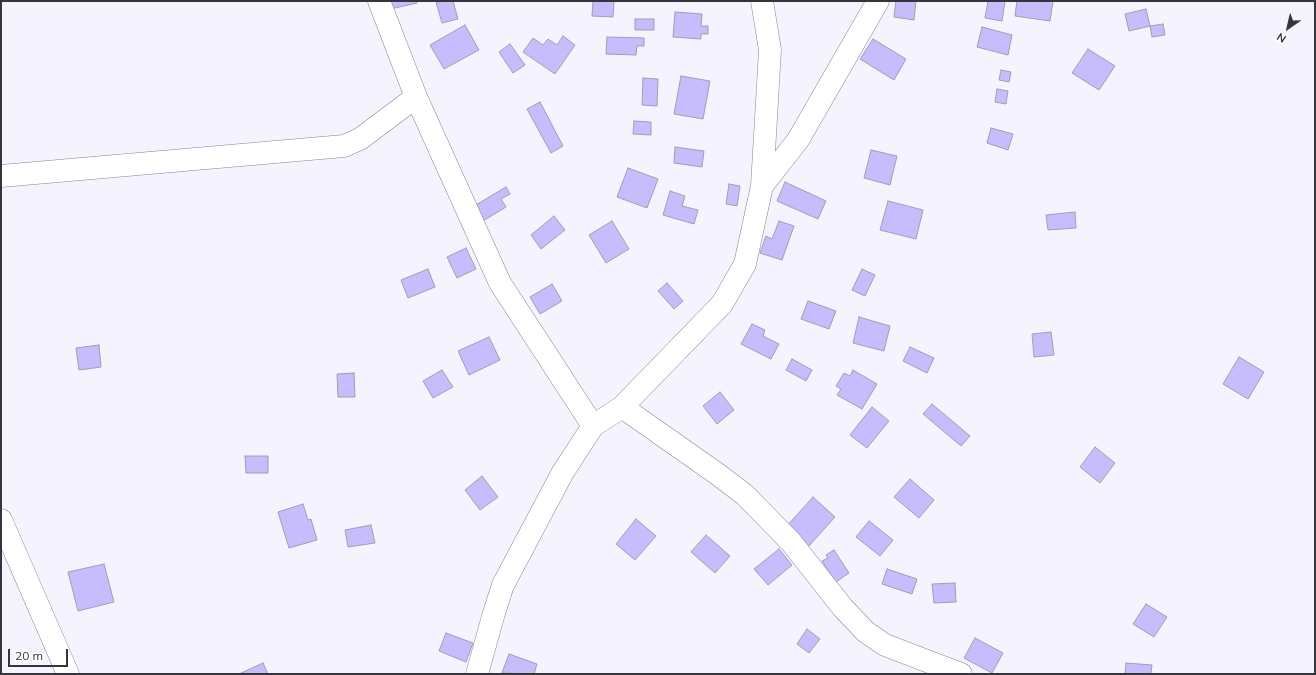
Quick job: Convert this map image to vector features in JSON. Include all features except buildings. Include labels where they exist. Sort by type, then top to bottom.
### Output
[{"type":"street","points":[[380,1],[416,97],[500,283],[593,426]]},
{"type":"street","points":[[477,674],[494,613],[504,585],[563,472],[593,426],[622,407],[722,304],[745,264],[762,186],[770,50],[762,1]]},
{"type":"street","points":[[762,186],[798,140],[878,1]]},
{"type":"street","points":[[1,176],[344,146],[360,139],[416,97]]},
{"type":"street","points":[[622,407],[745,495],[792,542],[843,608],[866,632],[885,645],[961,674]]},
{"type":"street","points":[[1,520],[68,674]]}]
